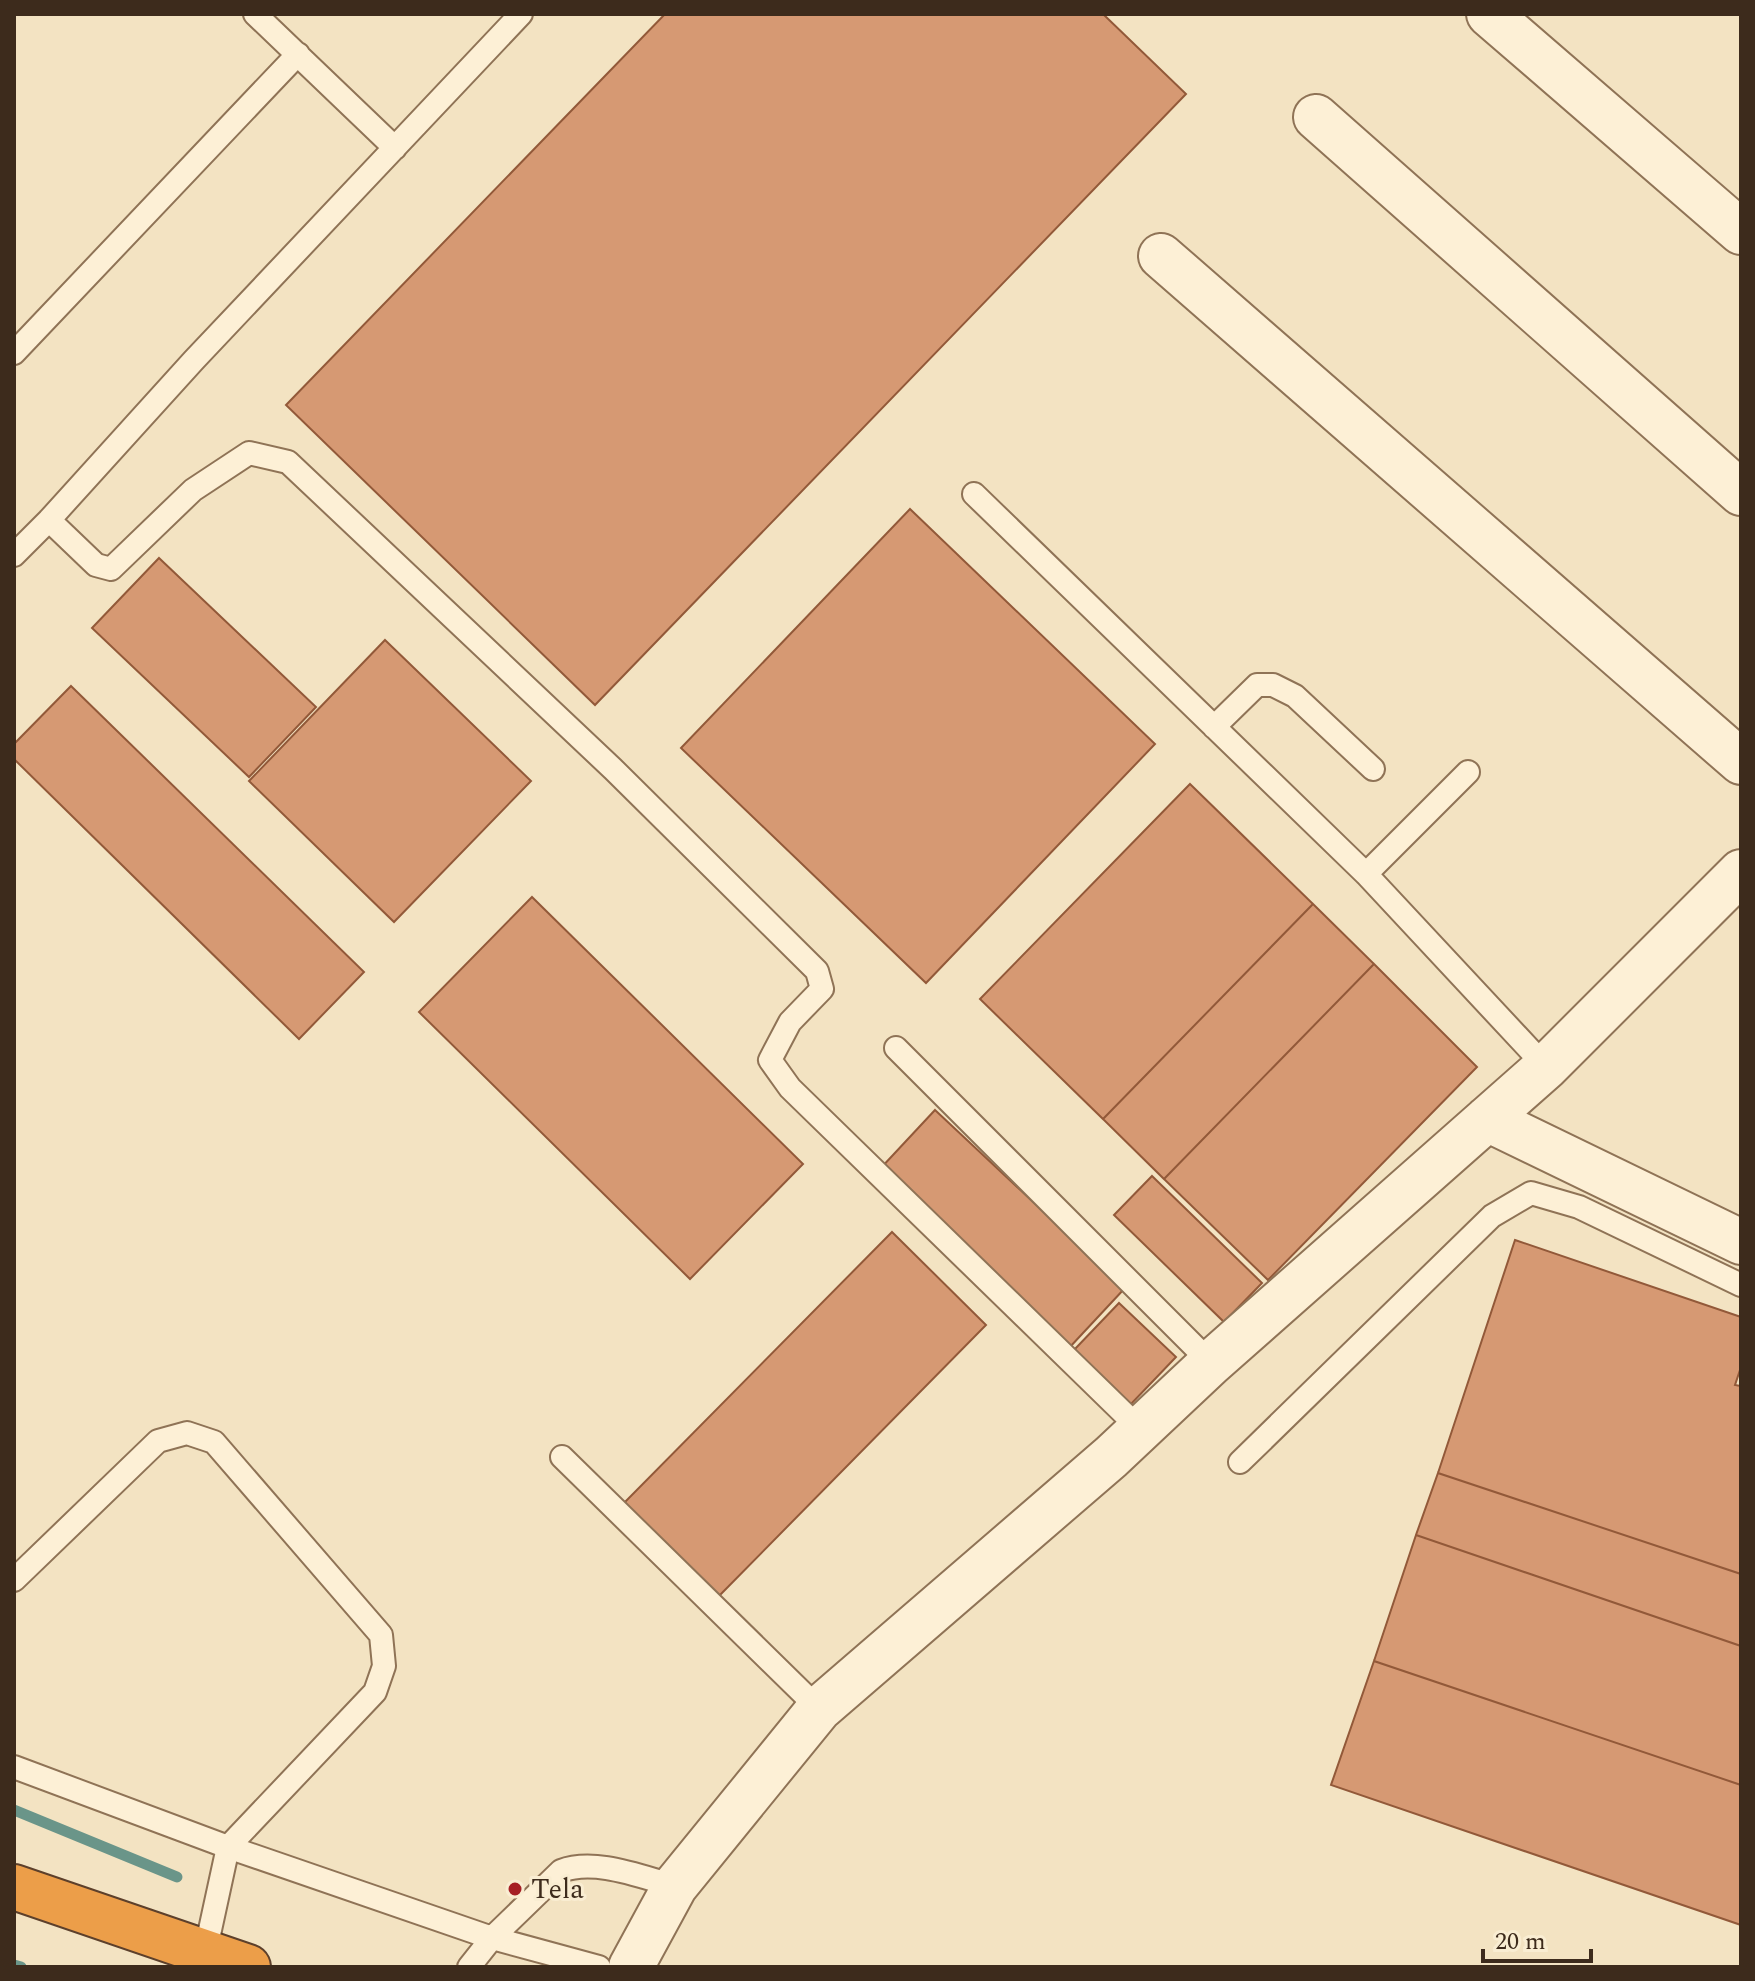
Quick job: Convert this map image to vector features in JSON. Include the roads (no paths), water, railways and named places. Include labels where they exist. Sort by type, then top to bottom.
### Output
[{"type":"highway","points":[[14,1887],[248,1967]]},
{"type":"street","points":[[1489,14],[1741,232]]},
{"type":"street","points":[[1316,117],[1741,493]]},
{"type":"street","points":[[1161,256],[1741,762]]},
{"type":"street","points":[[631,1967],[675,1886],[819,1709],[1141,1430],[1211,1363],[1546,1067],[1741,872]]},
{"type":"street","points":[[1487,1119],[1741,1242]]},
{"type":"lane","points":[[255,14],[395,148]]},
{"type":"lane","points":[[14,555],[521,14]]},
{"type":"lane","points":[[14,353],[298,54]]},
{"type":"lane","points":[[49,520],[96,565],[111,569],[193,490],[249,453],[288,462],[613,769],[817,971],[822,989],[790,1022],[770,1060],[790,1088],[1141,1430]]},
{"type":"lane","points":[[974,494],[1366,874],[1546,1067]]},
{"type":"lane","points":[[1214,727],[1257,685],[1273,685],[1295,696],[1373,769]]},
{"type":"lane","points":[[1366,874],[1468,772]]},
{"type":"lane","points":[[896,1048],[1211,1363]]},
{"type":"lane","points":[[1240,1462],[1492,1216],[1531,1193],[1579,1207],[1741,1285]]},
{"type":"lane","points":[[14,1580],[158,1441],[187,1433],[214,1442],[381,1635],[384,1666],[375,1692],[228,1847],[205,1953]]},
{"type":"lane","points":[[562,1457],[819,1709]]},
{"type":"lane","points":[[14,1767],[228,1847],[492,1938],[599,1967]]},
{"type":"lane","points":[[469,1967],[492,1938],[561,1871],[571,1867],[603,1867],[675,1886]]},
{"type":"waterway","points":[[14,1810],[177,1877]]},
{"type":"waterway","points":[[14,1965],[21,1967]]},
{"type":"place","name":"Tela","points":[[515,1889]]}]
